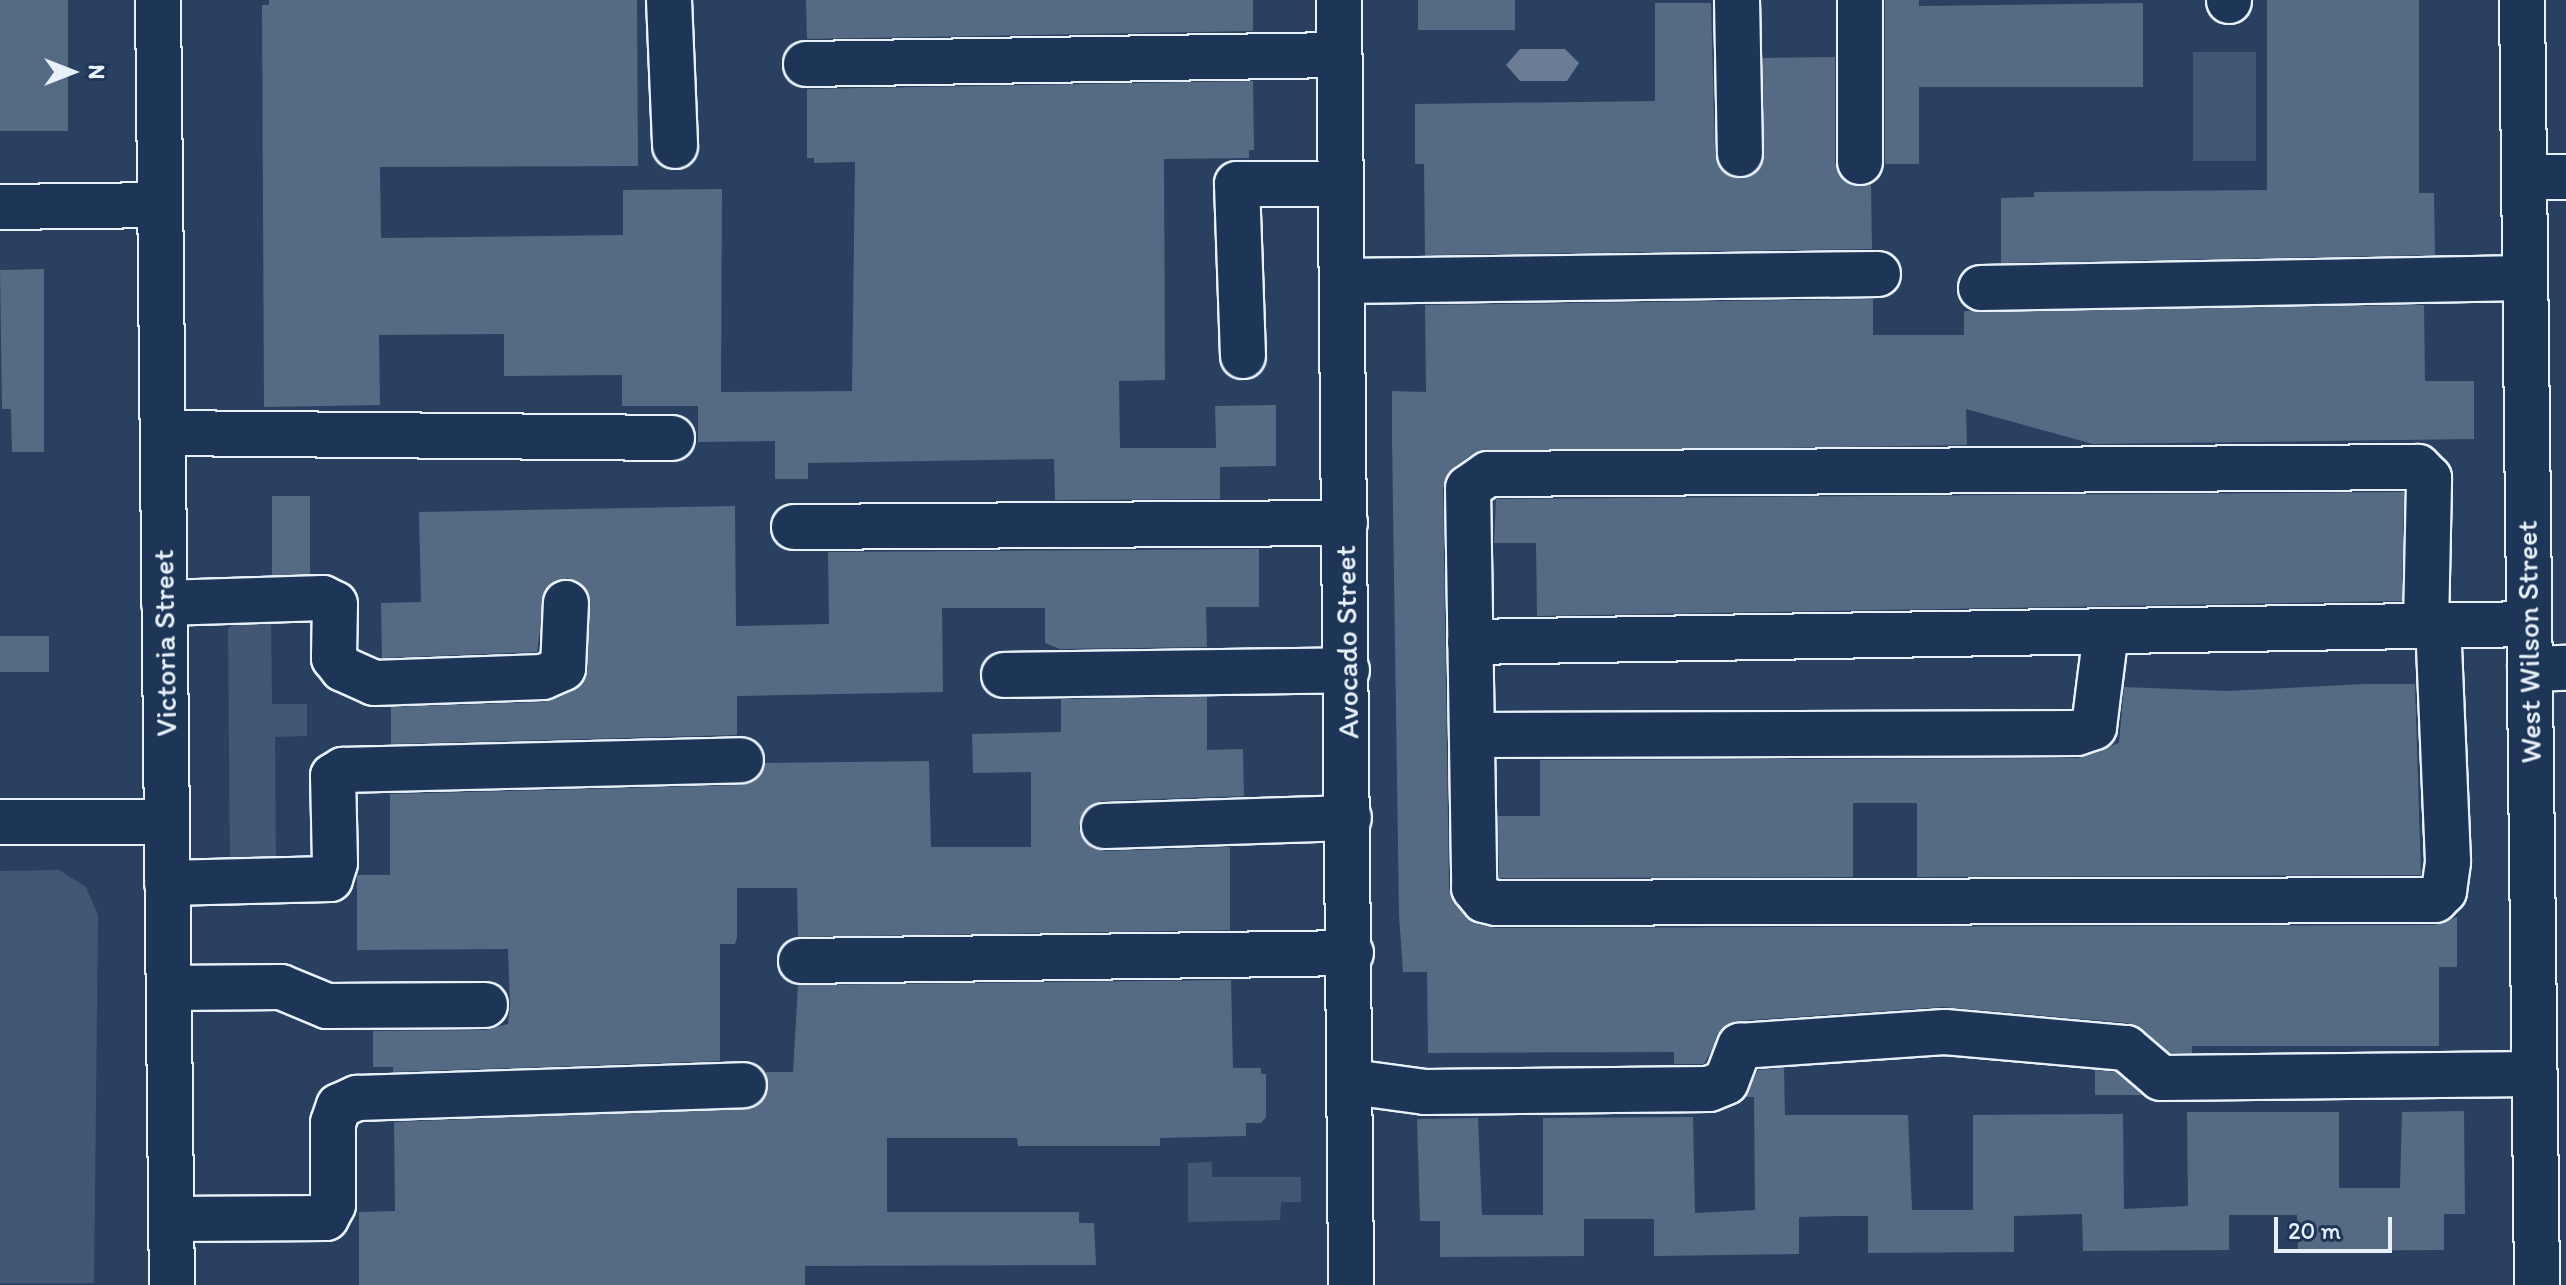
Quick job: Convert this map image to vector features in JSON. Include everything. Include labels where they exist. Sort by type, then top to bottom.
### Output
[{"type":"street","name":"Victoria Street","points":[[158,0],[172,1285]]},
{"type":"street","points":[[669,0],[675,146]]},
{"type":"street","name":"Avocado Street","points":[[1339,0],[1351,953],[1351,1285]]},
{"type":"street","points":[[1737,0],[1740,154]]},
{"type":"street","points":[[1860,0],[1860,162]]},
{"type":"street","name":"West Wilson Street","points":[[2522,0],[2545,177],[2525,278],[2529,624],[2548,668],[2534,1074],[2550,1138],[2537,1285]]},
{"type":"street","points":[[806,64],[1339,55]]},
{"type":"street","points":[[1243,356],[1237,184],[1341,184]]},
{"type":"street","points":[[0,207],[160,205]]},
{"type":"street","points":[[1342,281],[1878,274]]},
{"type":"street","points":[[1981,288],[2525,278]]},
{"type":"street","points":[[163,433],[672,438]]},
{"type":"street","points":[[2418,467],[2429,478],[2432,626],[2448,861],[2444,891],[2435,900],[1496,903],[1474,888],[1468,488],[1488,474],[2418,467]]},
{"type":"street","points":[[794,527],[1345,523]]},
{"type":"street","points":[[164,603],[323,598],[335,604],[334,658],[343,669],[374,683],[543,677],[563,668],[566,603]]},
{"type":"street","points":[[1470,642],[2529,624]]},
{"type":"street","points":[[1472,735],[2077,733],[2094,727],[2106,632]]},
{"type":"street","points":[[1004,675],[1347,670]]},
{"type":"street","points":[[167,883],[330,879],[335,863],[333,776],[343,770],[741,760]]},
{"type":"street","points":[[1104,826],[1349,818]]},
{"type":"street","points":[[0,822],[167,822]]},
{"type":"street","points":[[801,961],[1351,953]]},
{"type":"street","points":[[169,988],[281,987],[327,1006],[485,1005]]},
{"type":"street","points":[[1352,1082],[1425,1092],[1709,1089],[1726,1082],[1740,1046],[1945,1032],[2126,1048],[2161,1078],[2534,1074]]},
{"type":"street","points":[[171,1219],[326,1218],[333,1205],[333,1123],[339,1106],[357,1098],[744,1085]]},
{"type":"shaded area","points":[[1520,49],[1565,49],[1579,63],[1567,81],[1520,81],[1506,65]]},
{"type":"shaded area","points":[[2193,52],[2256,52],[2256,161],[2193,161]]},
{"type":"shaded area","points":[[238,619],[271,619],[272,704],[307,704],[307,736],[275,737],[276,865],[230,871],[228,629]]},
{"type":"shaded area","points":[[59,870],[86,887],[98,915],[94,1283],[0,1283],[0,871]]},
{"type":"shaded area","points":[[1212,1162],[1212,1177],[1301,1177],[1301,1202],[1281,1202],[1280,1220],[1188,1222],[1188,1163]]},
{"type":"building","points":[[0,0],[68,0],[68,131],[0,131]]},
{"type":"building","points":[[269,0],[637,0],[638,166],[380,167],[381,238],[623,235],[623,190],[722,189],[721,392],[852,391],[855,162],[814,163],[814,158],[807,158],[807,89],[1253,81],[1254,150],[1249,150],[1249,158],[1164,159],[1165,380],[1119,381],[1120,448],[1216,448],[1215,406],[1276,405],[1276,466],[1220,467],[1220,499],[1055,500],[1054,459],[808,463],[808,479],[775,479],[775,441],[698,442],[698,406],[622,406],[622,375],[504,376],[504,334],[379,335],[380,405],[264,407],[262,5],[269,5]]},
{"type":"building","points":[[806,0],[1253,0],[1253,31],[807,39]]},
{"type":"building","points":[[1418,0],[1515,0],[1515,30],[1418,30]]},
{"type":"building","points":[[1885,0],[1919,0],[1919,6],[2143,3],[2143,87],[1919,87],[1919,164],[1885,164]]},
{"type":"building","points":[[2267,0],[2419,0],[2419,193],[2434,193],[2435,255],[2001,263],[2001,198],[2034,197],[2034,192],[2267,190]]},
{"type":"building","points":[[1655,3],[1711,3],[1715,154],[1729,176],[1752,176],[1762,165],[1763,58],[1835,57],[1835,163],[1847,183],[1871,184],[1872,249],[1425,255],[1424,164],[1415,164],[1415,104],[1655,101]]},
{"type":"building","points":[[44,269],[44,452],[12,452],[11,409],[2,409],[0,270]]},
{"type":"building","points":[[1873,299],[1873,335],[1964,335],[1964,311],[2424,305],[2425,381],[2474,381],[2474,439],[2093,444],[1966,409],[1967,445],[1474,453],[1453,468],[1443,488],[1449,888],[1455,904],[1477,924],[1496,928],[2435,925],[2457,917],[2457,967],[2439,967],[2439,1046],[2192,1046],[2192,1053],[2170,1053],[2128,1023],[1943,1007],[1737,1021],[1725,1026],[1704,1064],[1674,1064],[1674,1052],[1428,1053],[1427,972],[1403,972],[1399,915],[1392,440],[1392,391],[1426,392],[1425,305]]},
{"type":"building","points":[[2404,492],[2402,601],[1537,616],[1536,543],[1494,543],[1496,499]]},
{"type":"building","points":[[272,496],[310,496],[310,575],[272,575]]},
{"type":"building","points":[[735,506],[736,626],[829,624],[828,552],[1259,549],[1259,607],[1206,607],[1207,647],[1060,649],[1045,643],[1045,608],[942,608],[943,692],[737,696],[737,735],[391,744],[391,707],[544,702],[574,690],[588,669],[588,592],[568,578],[545,590],[537,652],[382,658],[381,603],[421,602],[419,512]]},
{"type":"building","points":[[0,636],[49,636],[49,672],[0,672]]},
{"type":"building","points":[[2415,684],[2421,875],[1917,877],[1917,803],[1853,803],[1853,877],[1499,878],[1498,816],[1540,816],[1540,760],[2078,758],[2119,743],[2124,687],[2227,691]]},
{"type":"building","points":[[1207,697],[1207,750],[1243,749],[1244,796],[1102,801],[1082,814],[1079,828],[1092,848],[1104,851],[1230,847],[1230,930],[798,937],[797,888],[737,888],[735,944],[720,944],[720,1061],[393,1072],[393,1067],[373,1067],[373,1031],[486,1030],[508,1024],[510,1006],[508,949],[357,950],[357,875],[390,875],[390,794],[742,785],[755,781],[765,763],[929,761],[931,847],[1031,847],[1031,772],[973,773],[972,734],[1061,732],[1061,699]]},
{"type":"building","points":[[1231,980],[1233,1068],[1261,1068],[1261,1074],[1266,1074],[1266,1117],[1261,1123],[1246,1123],[1246,1136],[1160,1138],[1160,1146],[1018,1146],[1017,1138],[887,1138],[887,1212],[1079,1212],[1079,1223],[1094,1223],[1096,1265],[805,1266],[805,1285],[359,1285],[359,1212],[395,1211],[394,1122],[756,1107],[766,1096],[766,1072],[793,1072],[798,985]]},
{"type":"building","points":[[1784,1068],[1785,1115],[1908,1115],[1912,1210],[1973,1210],[1973,1115],[2123,1114],[2124,1209],[2188,1206],[2187,1112],[2339,1112],[2339,1188],[2400,1188],[2402,1112],[2464,1111],[2465,1214],[2444,1214],[2444,1250],[2298,1251],[2297,1215],[2229,1215],[2229,1250],[2083,1251],[2082,1214],[2014,1216],[2014,1252],[1868,1253],[1868,1216],[1839,1216],[1799,1217],[1799,1254],[1654,1256],[1654,1219],[1584,1219],[1584,1256],[1440,1257],[1440,1221],[1420,1221],[1417,1119],[1478,1118],[1482,1215],[1543,1215],[1543,1118],[1693,1117],[1695,1213],[1755,1210],[1754,1097],[1745,1097],[1758,1070]]},
{"type":"building","points":[[2095,1070],[2116,1072],[2143,1095],[2095,1095]]}]
